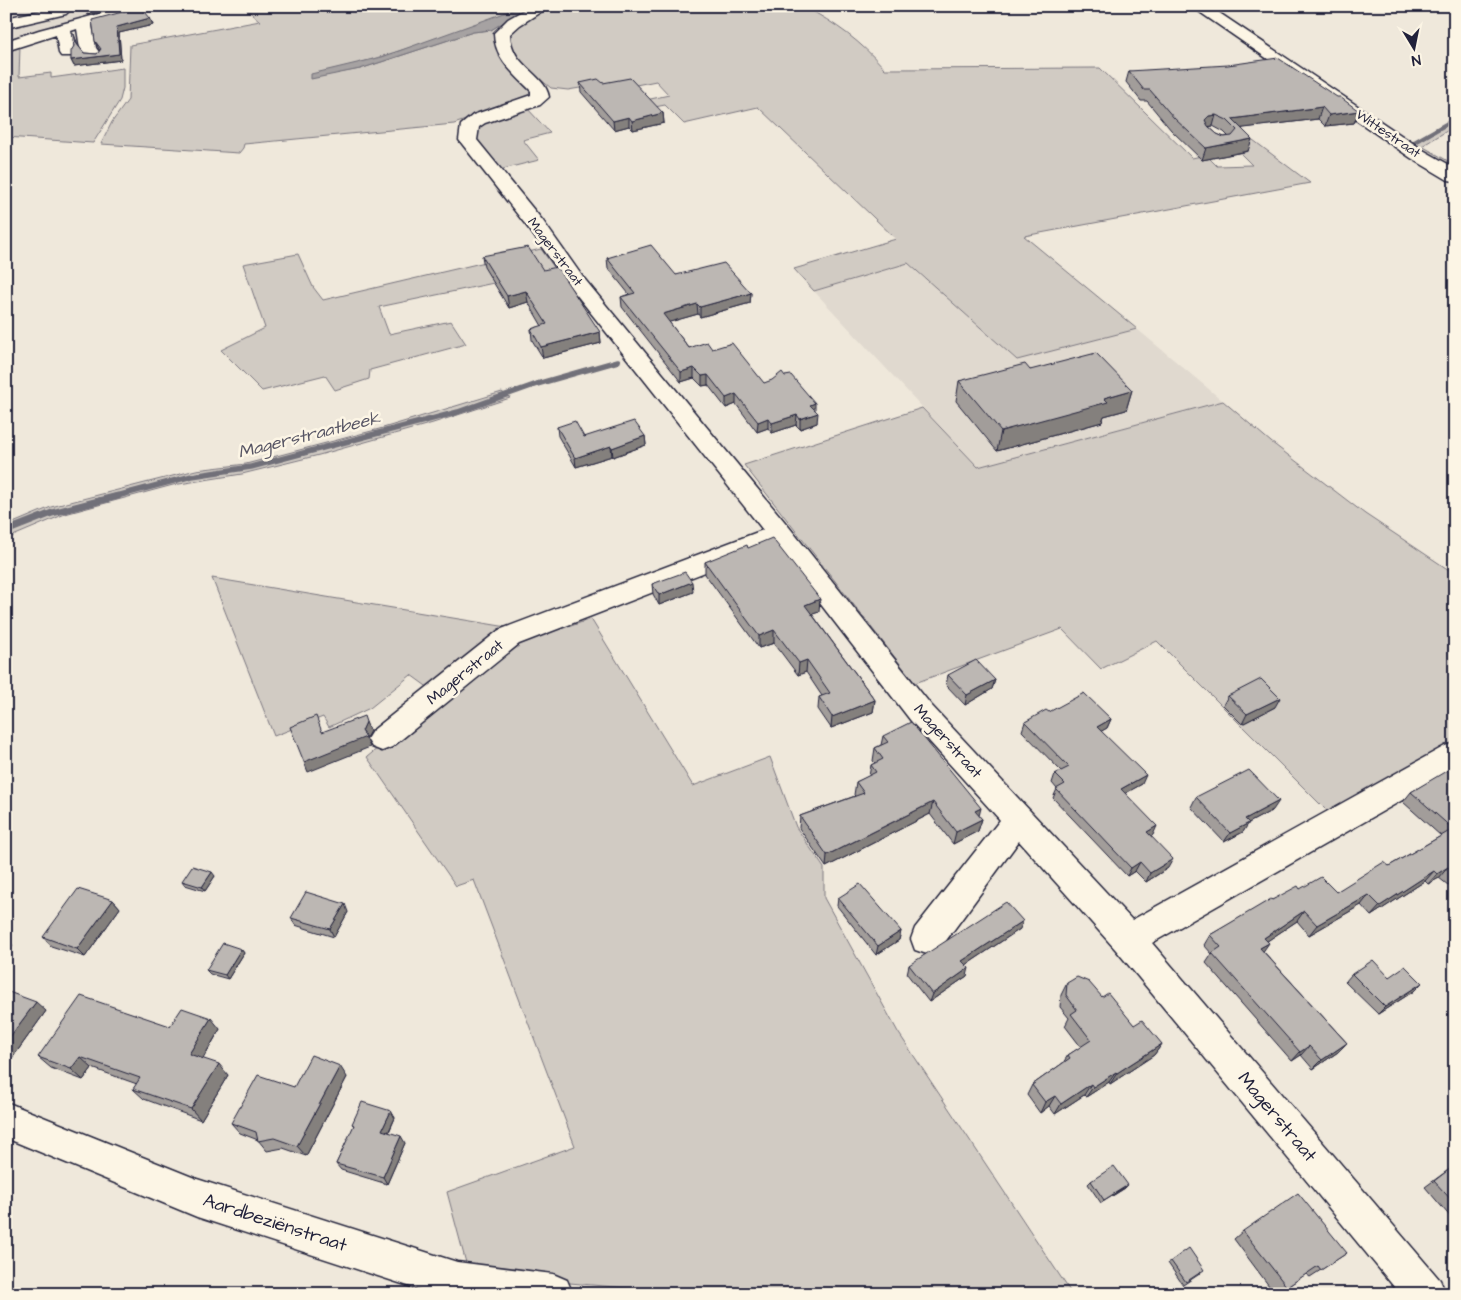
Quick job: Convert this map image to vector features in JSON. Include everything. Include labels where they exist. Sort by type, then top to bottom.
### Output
[{"type":"street","points":[[6,46],[63,28],[148,6]]},
{"type":"street","name":"Magerstraat","points":[[543,6],[514,22],[502,32],[500,43],[506,54],[539,90],[540,97],[534,101],[480,119],[470,125],[468,140],[536,225],[574,280],[780,534],[921,713],[1128,940],[1426,1294]]},
{"type":"street","name":"Wittestraat","points":[[1198,6],[1416,154],[1455,176]]},
{"type":"street","points":[[6,24],[73,8]]},
{"type":"street","points":[[84,23],[88,48],[94,56]]},
{"type":"street","points":[[63,28],[67,53]]},
{"type":"street","name":"Magerstraat","points":[[382,740],[509,637],[780,534]]},
{"type":"street","points":[[1128,940],[1455,756]]},
{"type":"street","points":[[927,939],[1006,833],[1021,821]]},
{"type":"street","name":"Aardbeziënstraat","points":[[6,1120],[197,1198],[457,1282],[553,1294]]},
{"type":"shaded area","points":[[6,6],[134,6],[6,43]]},
{"type":"shaded area","points":[[243,6],[539,6],[499,30],[495,41],[500,55],[529,88],[530,94],[526,99],[454,124],[244,144],[239,153],[101,144],[112,122],[128,100],[130,45],[260,21]],"holes":[[[521,7],[524,9],[491,30],[473,32],[360,69],[311,78],[428,42]]]},
{"type":"shaded area","points":[[549,6],[803,6],[847,34],[885,69],[1100,68],[1192,158],[1206,155],[1217,166],[1252,165],[1240,153],[1249,151],[1240,142],[1253,140],[1310,183],[1024,236],[1137,329],[1017,360],[908,263],[814,291],[794,269],[896,239],[758,107],[684,124],[665,105],[629,112],[623,105],[669,95],[656,81],[611,90],[604,84],[568,90],[551,88],[514,55],[508,34],[513,28]]},
{"type":"shaded area","points":[[521,7],[525,9],[491,30],[473,32],[360,69],[311,79],[311,74],[382,57]]},
{"type":"shaded area","points":[[20,46],[19,77],[51,73],[51,78],[123,68],[123,88],[120,100],[93,143],[6,137],[6,50]]},
{"type":"shaded area","points":[[527,108],[550,133],[523,140],[539,160],[499,170],[478,146],[475,129],[482,123]]},
{"type":"shaded area","points":[[1455,120],[1455,126],[1422,146],[1455,165],[1455,171],[1415,144]]},
{"type":"shaded area","points":[[541,249],[556,270],[379,307],[389,334],[451,321],[466,344],[370,370],[369,379],[335,390],[325,375],[262,391],[221,350],[265,328],[243,264],[298,254],[313,287],[323,300]]},
{"type":"shaded area","points":[[908,263],[1017,360],[1137,329],[1223,401],[978,467],[814,291]]},
{"type":"shaded area","points":[[502,392],[510,398],[433,423],[319,455],[242,474],[173,485],[65,514],[6,539],[6,526],[51,507],[196,470],[246,464],[383,428]]},
{"type":"shaded area","points":[[1223,401],[1271,442],[1365,514],[1455,574],[1455,747],[1333,817],[1157,641],[1101,669],[1062,629],[915,683],[744,465],[922,408],[978,467]]},
{"type":"shaded area","points":[[212,578],[513,628],[433,691],[411,675],[370,708],[329,727],[323,717],[274,736]]},
{"type":"shaded area","points":[[591,619],[693,786],[770,757],[796,827],[824,868],[824,898],[898,1032],[1072,1294],[693,1294],[469,1274],[447,1192],[575,1146],[474,880],[456,886],[367,757],[503,646],[564,621],[568,627]]},
{"type":"building","points":[[141,7],[150,18],[117,27],[119,54],[71,60],[71,51],[74,46],[72,34],[74,34],[76,43],[84,53],[97,54],[101,49],[95,41],[92,20]]},
{"type":"building","points":[[1278,58],[1359,111],[1329,115],[1322,107],[1232,119],[1252,139],[1206,148],[1174,118],[1150,90],[1144,90],[1129,71],[1228,65]],"holes":[[[1216,115],[1227,120],[1237,130],[1232,136],[1224,137],[1208,126],[1205,120],[1209,116]]]},
{"type":"building","points":[[630,78],[663,113],[632,121],[629,117],[613,121],[580,83],[598,79],[603,83]]},
{"type":"building","points":[[651,245],[676,275],[724,263],[751,293],[700,307],[697,304],[663,314],[689,348],[707,342],[712,349],[732,343],[764,383],[772,380],[782,372],[785,376],[791,375],[815,403],[810,405],[818,413],[800,419],[797,415],[772,423],[768,418],[758,422],[736,394],[726,398],[708,375],[702,376],[694,368],[681,372],[621,297],[635,293],[607,258]]},
{"type":"building","points":[[528,247],[543,270],[557,267],[600,332],[541,347],[531,329],[547,324],[526,291],[507,296],[482,256]]},
{"type":"building","points":[[1096,353],[1132,390],[1104,398],[1108,402],[1001,431],[959,381],[1025,364],[1030,370]]},
{"type":"building","points":[[575,421],[584,437],[634,421],[645,436],[612,448],[611,446],[575,458],[557,427]]},
{"type":"building","points":[[772,538],[820,599],[805,605],[875,700],[832,717],[819,697],[830,693],[807,660],[799,663],[774,630],[759,636],[705,562],[747,545],[748,548]]},
{"type":"building","points":[[685,572],[692,582],[659,595],[652,584]]},
{"type":"building","points":[[976,660],[995,680],[967,695],[948,675]]},
{"type":"building","points":[[1261,679],[1280,698],[1247,714],[1228,696]]},
{"type":"building","points":[[1084,693],[1111,719],[1097,727],[1146,775],[1121,789],[1157,826],[1147,832],[1173,859],[1150,873],[1140,862],[1131,868],[1056,789],[1065,784],[1055,774],[1069,767],[1025,722],[1046,710],[1049,712]]},
{"type":"building","points":[[316,716],[322,732],[364,716],[366,722],[362,731],[366,737],[304,762],[290,727]]},
{"type":"building","points":[[911,722],[981,808],[975,811],[982,819],[956,832],[933,802],[827,855],[800,816],[864,793],[856,782],[876,772],[871,765],[883,759],[875,748],[888,742],[883,736]]},
{"type":"building","points":[[1453,767],[1455,768],[1455,873],[1448,867],[1437,874],[1434,871],[1380,906],[1369,895],[1317,925],[1304,911],[1264,938],[1269,943],[1260,948],[1347,1043],[1322,1060],[1309,1046],[1300,1052],[1212,953],[1221,947],[1210,935],[1271,899],[1298,886],[1300,889],[1321,877],[1336,892],[1384,862],[1389,866],[1453,829],[1411,792]]},
{"type":"building","points":[[1249,770],[1279,801],[1245,819],[1249,823],[1230,833],[1196,797]]},
{"type":"building","points":[[192,866],[212,872],[202,887],[182,881]]},
{"type":"building","points":[[860,884],[901,931],[878,946],[838,898]]},
{"type":"building","points":[[78,889],[113,900],[77,949],[43,937]]},
{"type":"building","points":[[306,892],[345,904],[330,929],[291,918]]},
{"type":"building","points":[[1006,902],[1023,921],[962,961],[969,968],[932,994],[909,965]]},
{"type":"building","points":[[223,943],[241,949],[225,975],[206,970]]},
{"type":"building","points":[[1373,960],[1389,977],[1405,966],[1422,983],[1385,1007],[1352,974]]},
{"type":"building","points":[[1077,977],[1089,982],[1102,997],[1108,993],[1134,1025],[1142,1020],[1162,1044],[1117,1073],[1093,1087],[1091,1084],[1061,1104],[1055,1096],[1045,1102],[1032,1085],[1070,1058],[1068,1055],[1091,1040],[1071,1014],[1077,1010],[1066,995],[1067,983]]},
{"type":"building","points":[[6,991],[36,1002],[6,1042]]},
{"type":"building","points":[[81,996],[170,1026],[182,1008],[211,1018],[189,1054],[219,1064],[191,1109],[133,1089],[140,1078],[80,1057],[71,1069],[38,1057]]},
{"type":"building","points":[[311,1055],[340,1066],[297,1146],[274,1138],[258,1141],[256,1132],[231,1123],[258,1075],[294,1087]]},
{"type":"building","points":[[362,1102],[391,1111],[382,1130],[401,1136],[383,1177],[336,1164],[354,1125],[352,1124]]},
{"type":"building","points":[[1455,1165],[1455,1204],[1434,1181]]},
{"type":"building","points":[[1114,1166],[1128,1185],[1104,1200],[1091,1181]]},
{"type":"building","points":[[1298,1193],[1347,1253],[1321,1270],[1318,1266],[1287,1287],[1243,1231]]},
{"type":"building","points":[[1189,1248],[1204,1270],[1186,1282],[1171,1261]]},
{"type":"waterway","points":[[1418,150],[1413,143],[1455,119]]},
{"type":"waterway","name":"Magerstraatbeek","points":[[113,497],[192,476],[251,467],[458,412],[537,384],[618,361]]},
{"type":"waterway","name":"Magerstraatbeek","points":[[6,531],[52,513],[118,496]]}]
